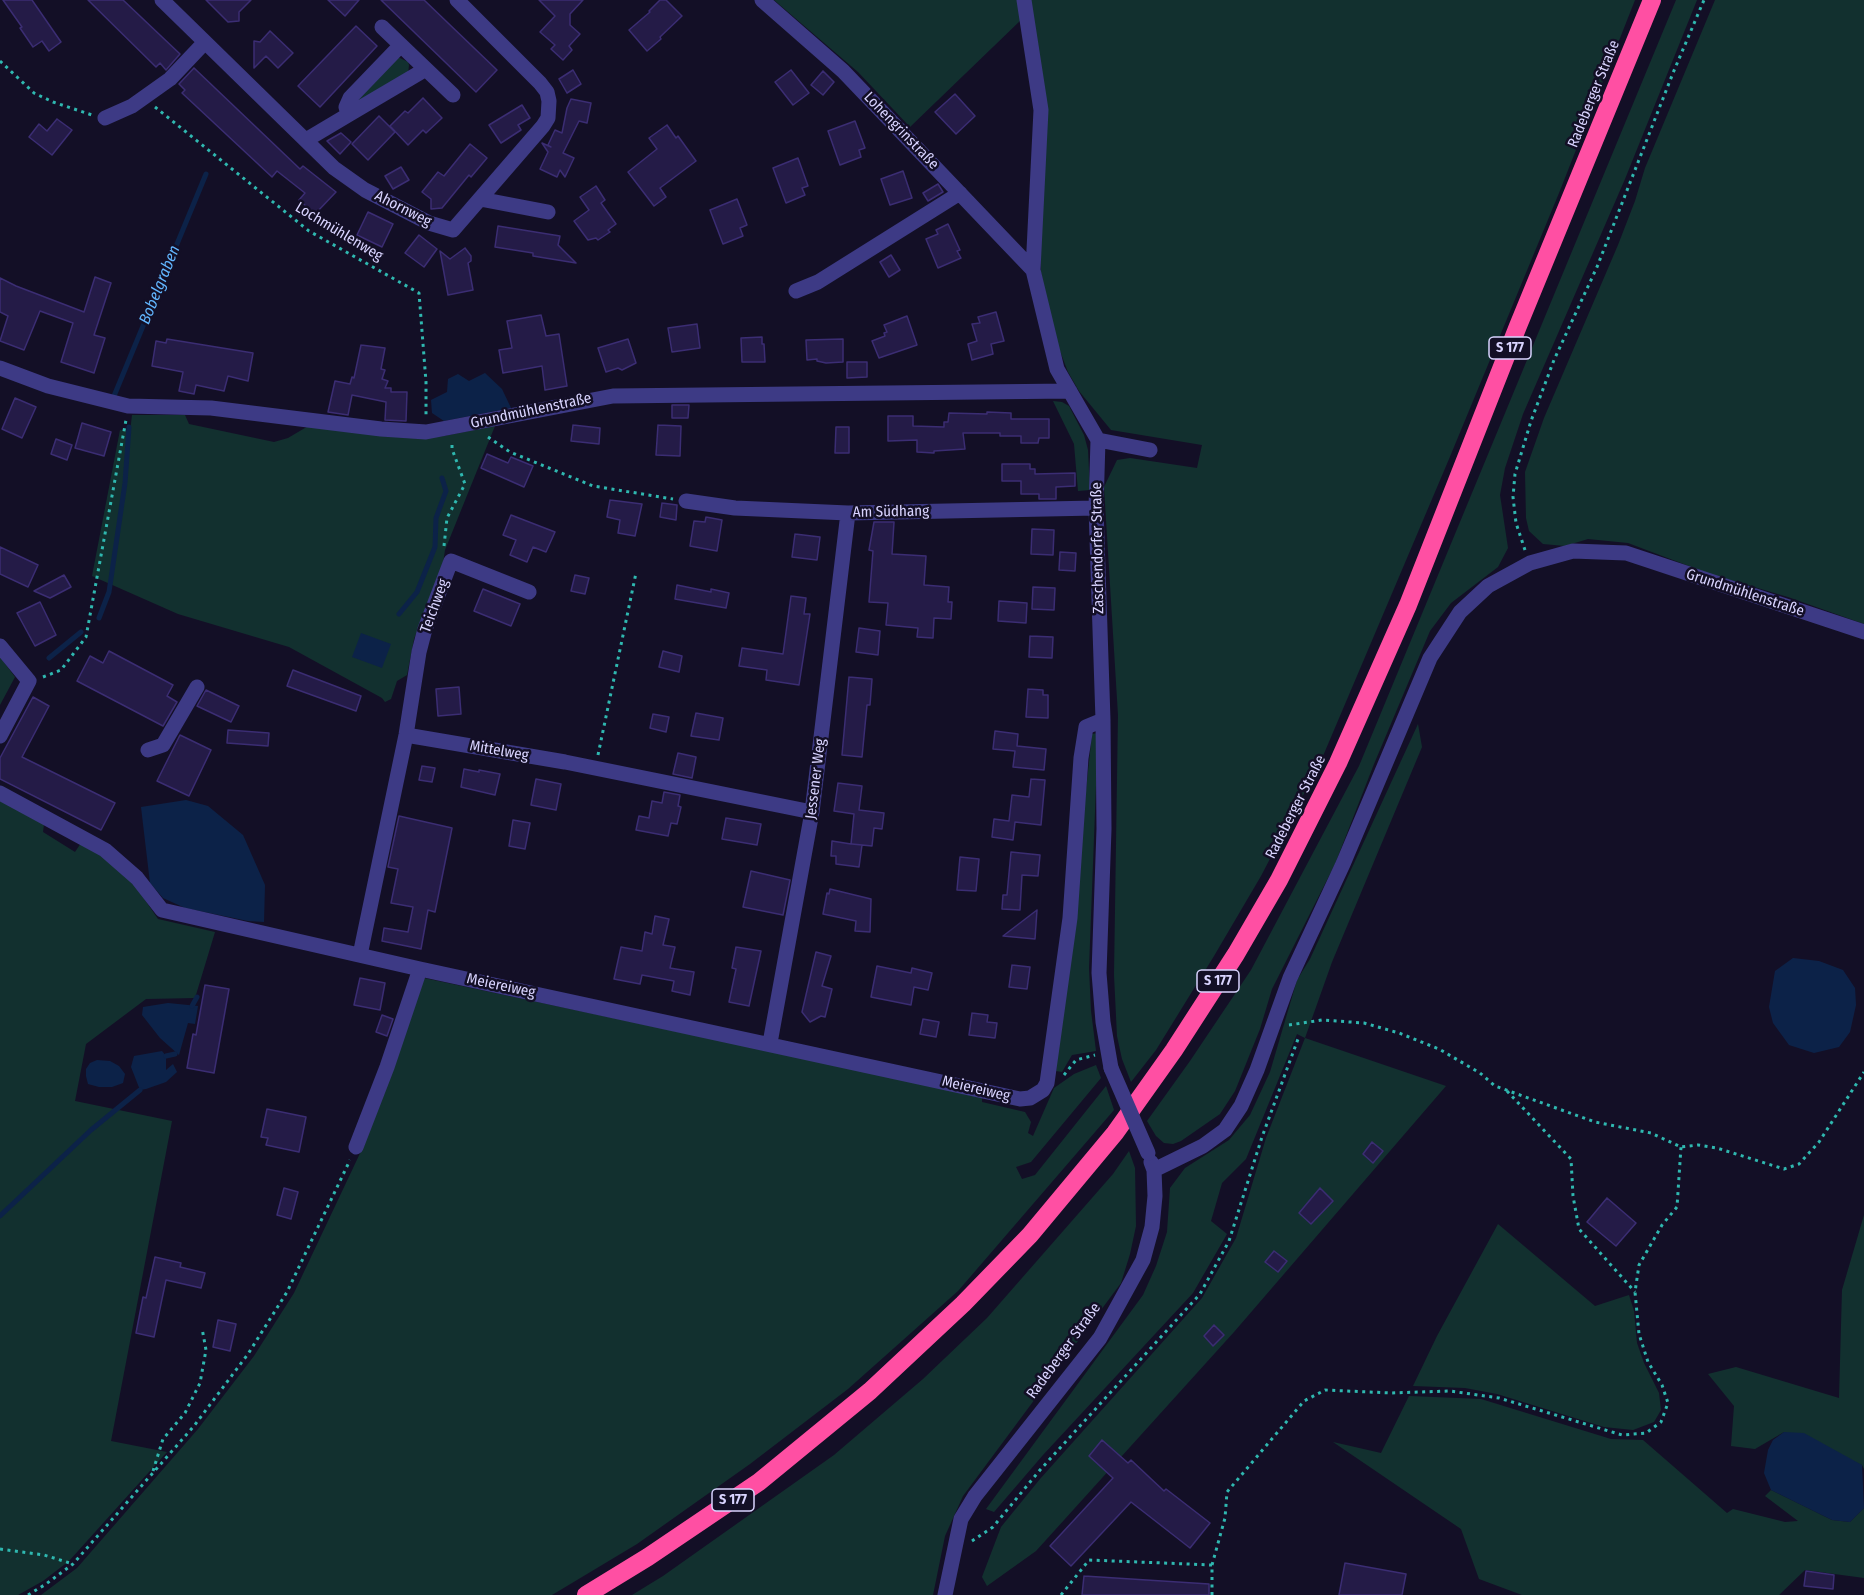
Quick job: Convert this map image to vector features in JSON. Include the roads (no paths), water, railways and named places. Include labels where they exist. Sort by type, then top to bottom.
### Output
[{"type":"highway","name":"Radeberger Straße","points":[[586,1595],[648,1557],[759,1482],[870,1391],[963,1304],[1030,1235],[1115,1133],[1174,1050],[1236,954],[1279,880],[1338,763],[1408,605],[1518,326],[1652,0]]},
{"type":"street","name":"Ahornweg","points":[[162,0],[334,168],[365,190],[447,230],[453,230],[543,126],[548,118],[549,101],[547,92],[540,82],[457,0]]},
{"type":"street","name":"Lohengrinstraße","points":[[762,0],[843,70],[1033,270]]},
{"type":"street","points":[[1024,0],[1041,110],[1033,270],[1057,369],[1098,440],[1150,450]]},
{"type":"street","points":[[382,27],[453,95]]},
{"type":"street","points":[[105,118],[132,106],[170,79],[205,42]]},
{"type":"street","points":[[348,115],[346,106],[350,98],[400,46]]},
{"type":"street","points":[[306,140],[426,69]]},
{"type":"street","points":[[796,291],[818,282],[960,193]]},
{"type":"street","points":[[480,199],[548,212]]},
{"type":"street","name":"Grundmühlenstraße","points":[[0,368],[48,386],[128,406],[211,408],[381,429],[426,432],[613,396],[1070,391]]},
{"type":"street","name":"Zaschendorfer Straße","points":[[1098,440],[1096,508],[1103,720]]},
{"type":"street","name":"Am Südhang","points":[[686,501],[735,508],[848,513],[1096,508]]},
{"type":"street","name":"Jessener Weg","points":[[770,1043],[812,812],[848,513]]},
{"type":"street","name":"Grundmühlenstraße","points":[[1154,1170],[1203,1146],[1225,1130],[1241,1106],[1257,1071],[1290,978],[1343,864],[1430,658],[1460,612],[1488,586],[1530,563],[1573,551],[1626,553],[1864,632]]},
{"type":"street","name":"Teichweg","points":[[406,735],[425,629],[451,561],[529,592]]},
{"type":"street","points":[[0,646],[29,681],[0,736]]},
{"type":"street","points":[[148,750],[163,745],[197,687]]},
{"type":"street","name":"Radeberger Straße","points":[[945,1595],[961,1519],[975,1496],[1100,1338],[1143,1260],[1152,1227],[1155,1196],[1154,1170],[1111,1068],[1103,1023],[1099,973],[1104,829],[1103,720]]},
{"type":"street","name":"Meiereiweg","points":[[0,794],[105,850],[137,879],[162,910],[420,969],[1020,1099],[1038,1094],[1047,1083],[1070,918],[1081,758],[1086,727],[1103,720]]},
{"type":"street","points":[[360,955],[406,735]]},
{"type":"street","name":"Mittelweg","points":[[406,735],[595,768],[812,812]]},
{"type":"street","points":[[356,1147],[387,1067],[420,969]]},
{"type":"water","points":[[485,373],[502,389],[511,408],[444,421],[432,413],[431,400],[447,392],[448,379],[458,374],[469,381]]},
{"type":"water","points":[[361,633],[391,644],[382,668],[352,657]]},
{"type":"water","points":[[186,800],[208,806],[243,835],[265,885],[264,922],[248,921],[185,908],[163,898],[150,883],[141,807]]},
{"type":"water","points":[[1793,958],[1819,961],[1843,970],[1855,988],[1856,1005],[1850,1032],[1839,1047],[1814,1053],[1789,1045],[1773,1023],[1769,1007],[1775,971]]},
{"type":"water","points":[[168,1003],[198,1006],[195,1024],[188,1023],[179,1055],[160,1038],[142,1015],[143,1007]]},
{"type":"water","points":[[162,1051],[166,1056],[166,1070],[173,1064],[177,1072],[166,1082],[140,1090],[131,1067],[134,1056]]},
{"type":"water","points":[[97,1060],[110,1061],[119,1066],[125,1074],[123,1083],[112,1087],[88,1084],[86,1069],[90,1063]]},
{"type":"water","points":[[1784,1432],[1804,1433],[1862,1465],[1864,1508],[1850,1522],[1832,1520],[1771,1490],[1764,1473],[1768,1450],[1773,1440]]},
{"type":"waterway","name":"Bobelgraben","points":[[114,396],[206,174]]},
{"type":"waterway","name":"Bobelgraben","points":[[99,618],[109,592],[125,483],[129,427]]},
{"type":"waterway","points":[[399,614],[417,592],[435,547],[436,518],[446,491],[442,478]]},
{"type":"waterway","name":"Bobelgraben","points":[[49,658],[81,632]]},
{"type":"waterway","points":[[192,1006],[197,997]]},
{"type":"waterway","points":[[166,1056],[175,1054]]},
{"type":"waterway","points":[[0,1216],[91,1130],[140,1090]]}]
